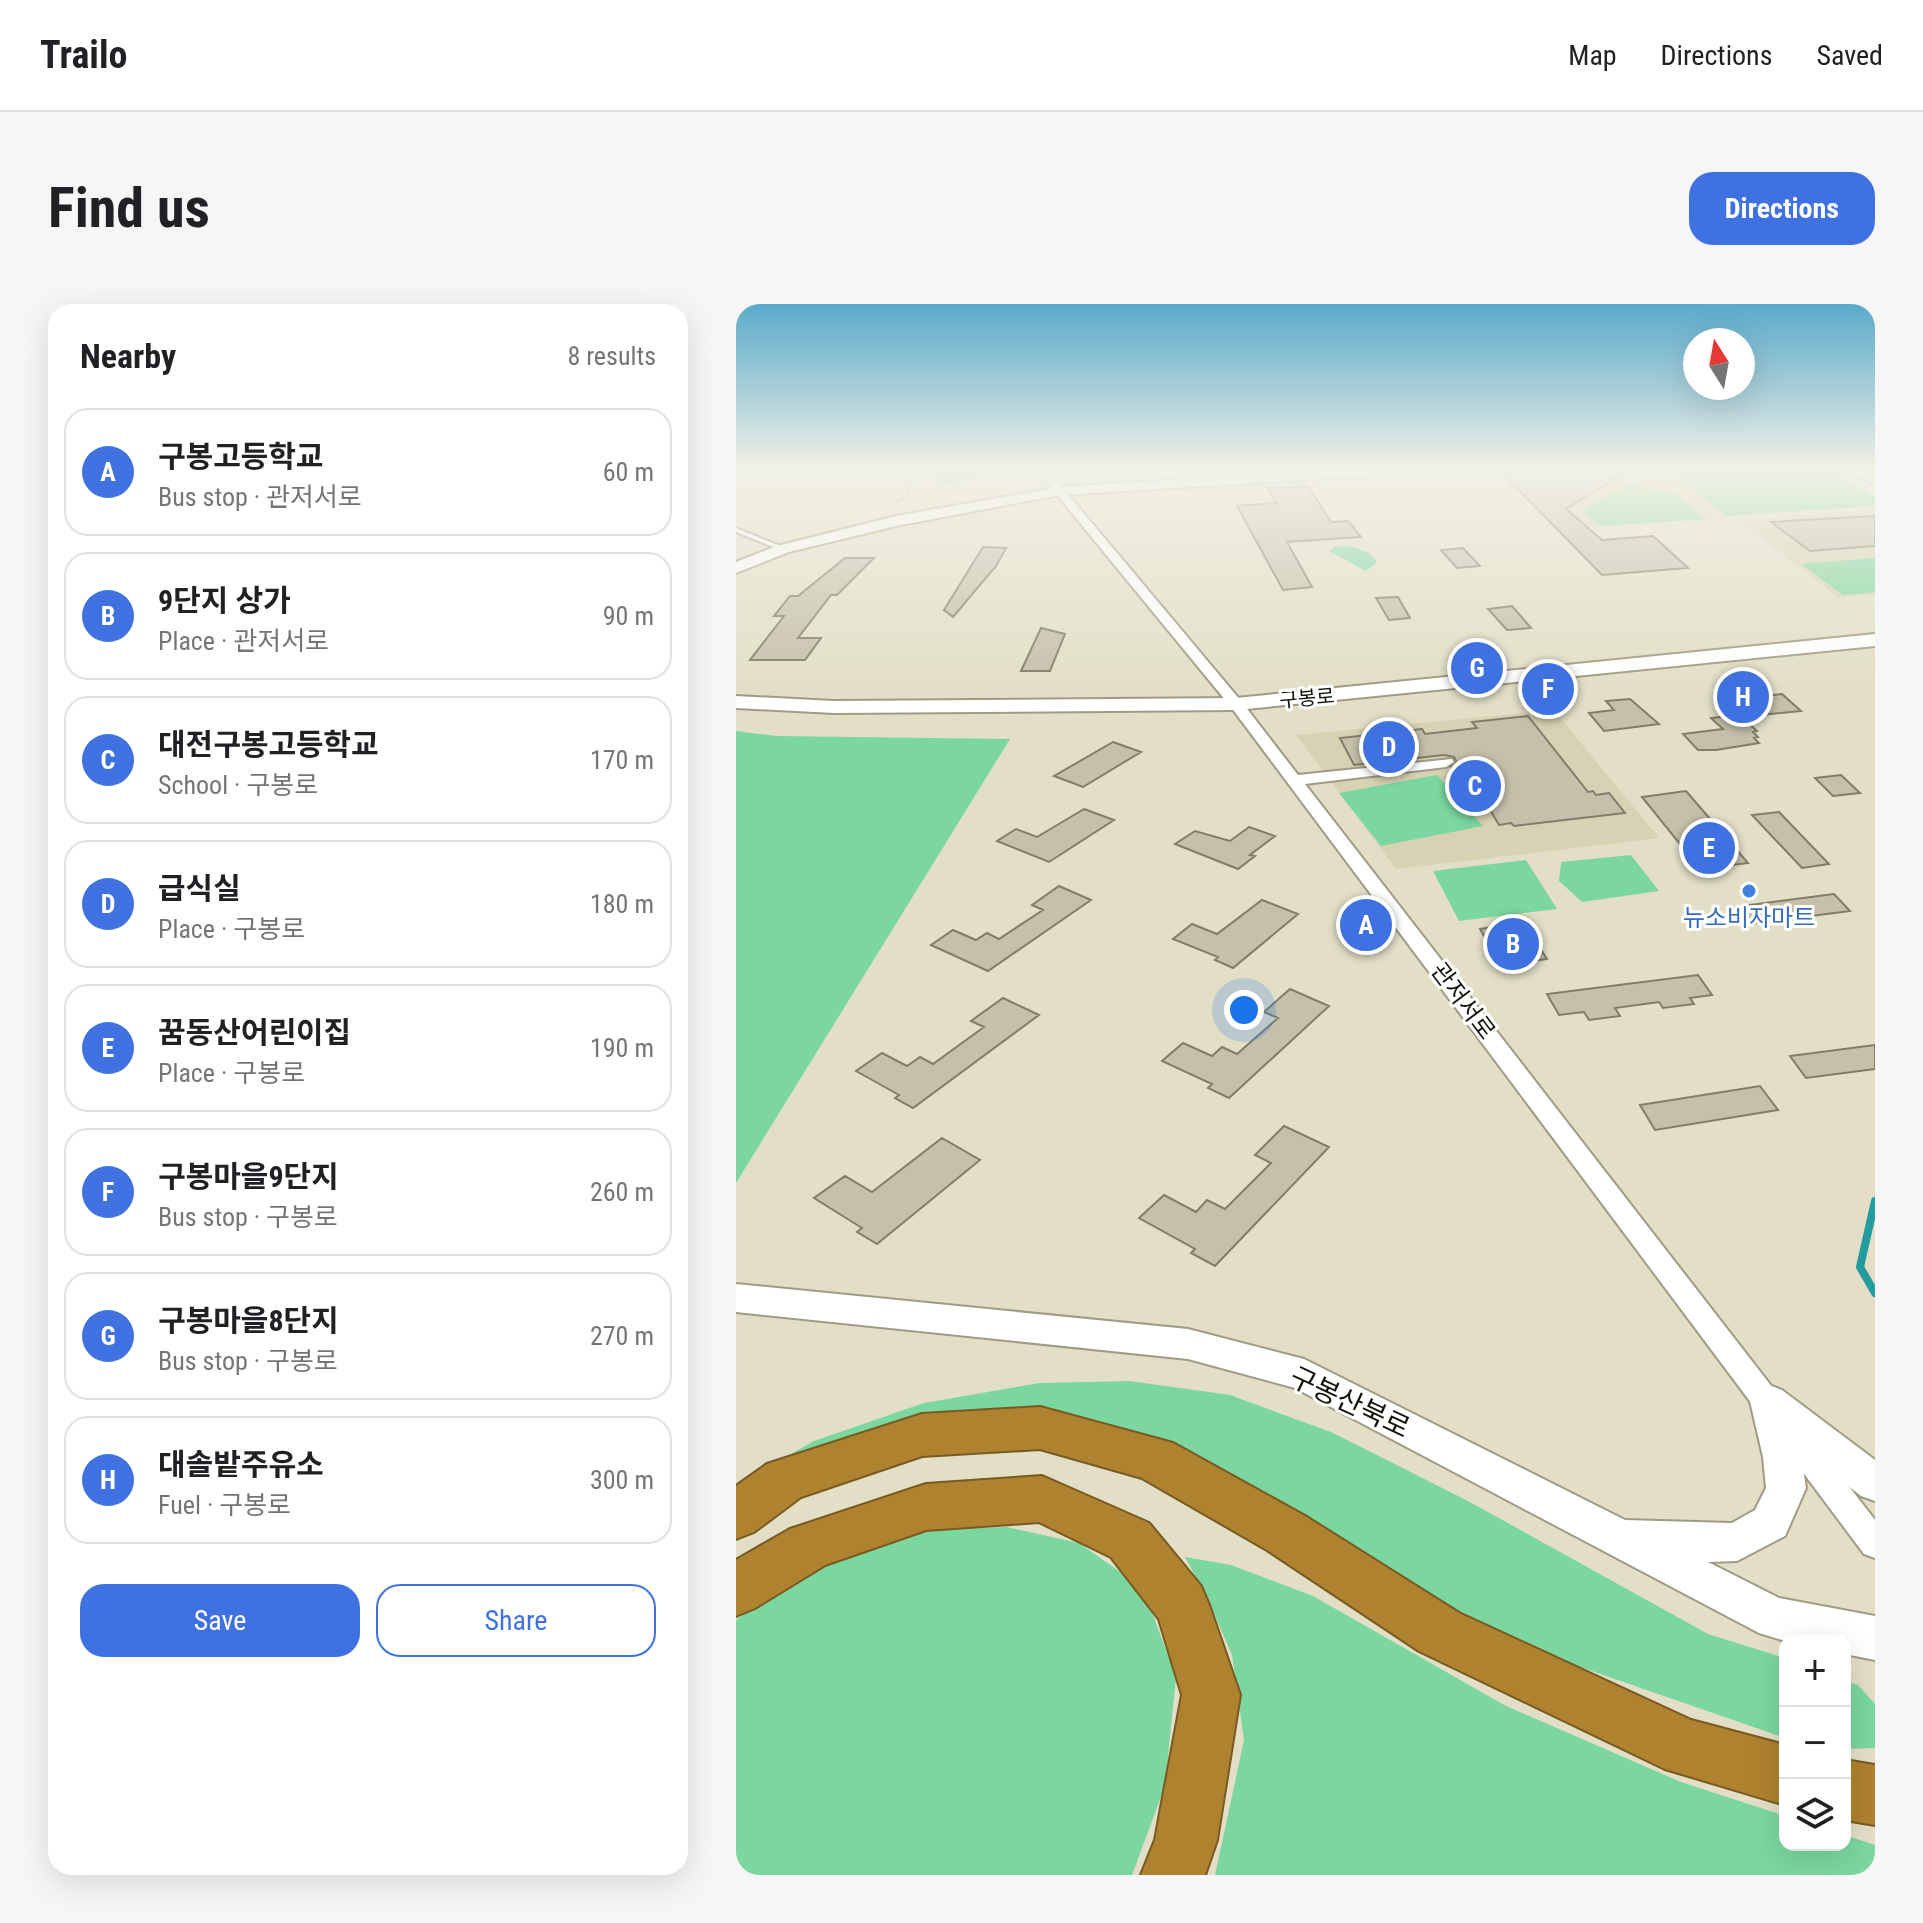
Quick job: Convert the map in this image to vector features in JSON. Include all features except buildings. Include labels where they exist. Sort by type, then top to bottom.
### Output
[{"type":"highway","points":[[736,1515],[785,1480],[922,1435],[1040,1428],[1155,1459],[1286,1533],[1439,1632],[1686,1748],[1779,1773]]},
{"type":"highway","points":[[736,1590],[809,1546],[926,1507],[1042,1499],[1130,1540],[1182,1605],[1211,1695],[1186,1840],[1173,1875]]},
{"type":"highway","points":[[1851,1791],[1875,1795]]},
{"type":"street","points":[[736,568],[783,549],[818,540]]},
{"type":"street","name":"관저서로","points":[[1101,540],[1236,704],[1875,1544]]},
{"type":"street","name":"구봉로","points":[[736,702],[834,707],[1236,704],[1875,640]]},
{"type":"street","points":[[1294,780],[1446,762]]},
{"type":"street","name":"구봉산북로","points":[[736,1298],[1188,1344],[1304,1375],[1774,1618],[1875,1638]]},
{"type":"street","points":[[1769,1401],[1875,1483]]},
{"type":"street","points":[[1615,1538],[1737,1542],[1770,1523],[1786,1488],[1783,1457],[1769,1401]]},
{"type":"lane","points":[[762,540],[783,549]]},
{"type":"shaded area","points":[[1764,540],[1875,540],[1875,594],[1839,598]]},
{"type":"shaded area","points":[[1554,710],[1659,838],[1396,869],[1296,735]]},
{"type":"green space","points":[[1350,546],[1369,553],[1377,562],[1366,571],[1329,551],[1335,547]]},
{"type":"green space","points":[[1875,558],[1875,592],[1843,595],[1801,564]]},
{"type":"green space","points":[[736,731],[776,736],[1010,739],[736,1183]]},
{"type":"green space","points":[[1437,775],[1483,826],[1381,846],[1339,793]]},
{"type":"green space","points":[[1631,855],[1659,891],[1582,902],[1559,881],[1561,862]]},
{"type":"green space","points":[[1526,860],[1557,909],[1459,921],[1433,871]]},
{"type":"green space","points":[[1130,1381],[1230,1395],[1331,1432],[1470,1502],[1708,1634],[1779,1656],[1779,1736],[1508,1642],[1343,1540],[1164,1448],[1056,1418],[742,1482],[814,1441],[924,1403],[1039,1383]]},
{"type":"green space","points":[[1007,1527],[1079,1543],[1143,1588],[1176,1677],[1165,1786],[1132,1875],[736,1875],[736,1620],[793,1577],[910,1530]]},
{"type":"green space","points":[[1185,1557],[1231,1565],[1313,1596],[1506,1706],[1681,1782],[1779,1814],[1779,1851],[1851,1851],[1851,1837],[1875,1845],[1875,1875],[1215,1875],[1244,1740],[1232,1655]]},
{"type":"green space","points":[[1851,1683],[1858,1685],[1875,1704],[1875,1748],[1851,1749]]},
{"type":"waterway","points":[[1875,1201],[1860,1267],[1875,1293]]},
{"type":"place","name":"구봉마을8단지","points":[[1477,668]]},
{"type":"place","name":"구봉마을9단지","points":[[1548,689]]},
{"type":"place","name":"대솔밭주유소","points":[[1743,697]]},
{"type":"place","name":"급식실","points":[[1389,747]]},
{"type":"place","name":"대전구봉고등학교","points":[[1475,786]]},
{"type":"place","name":"꿈동산어린이집","points":[[1709,848]]},
{"type":"place","name":"뉴소비자마트","points":[[1749,891]]},
{"type":"place","name":"구봉고등학교","points":[[1366,925]]},
{"type":"place","name":"9단지 상가","points":[[1513,944]]}]
